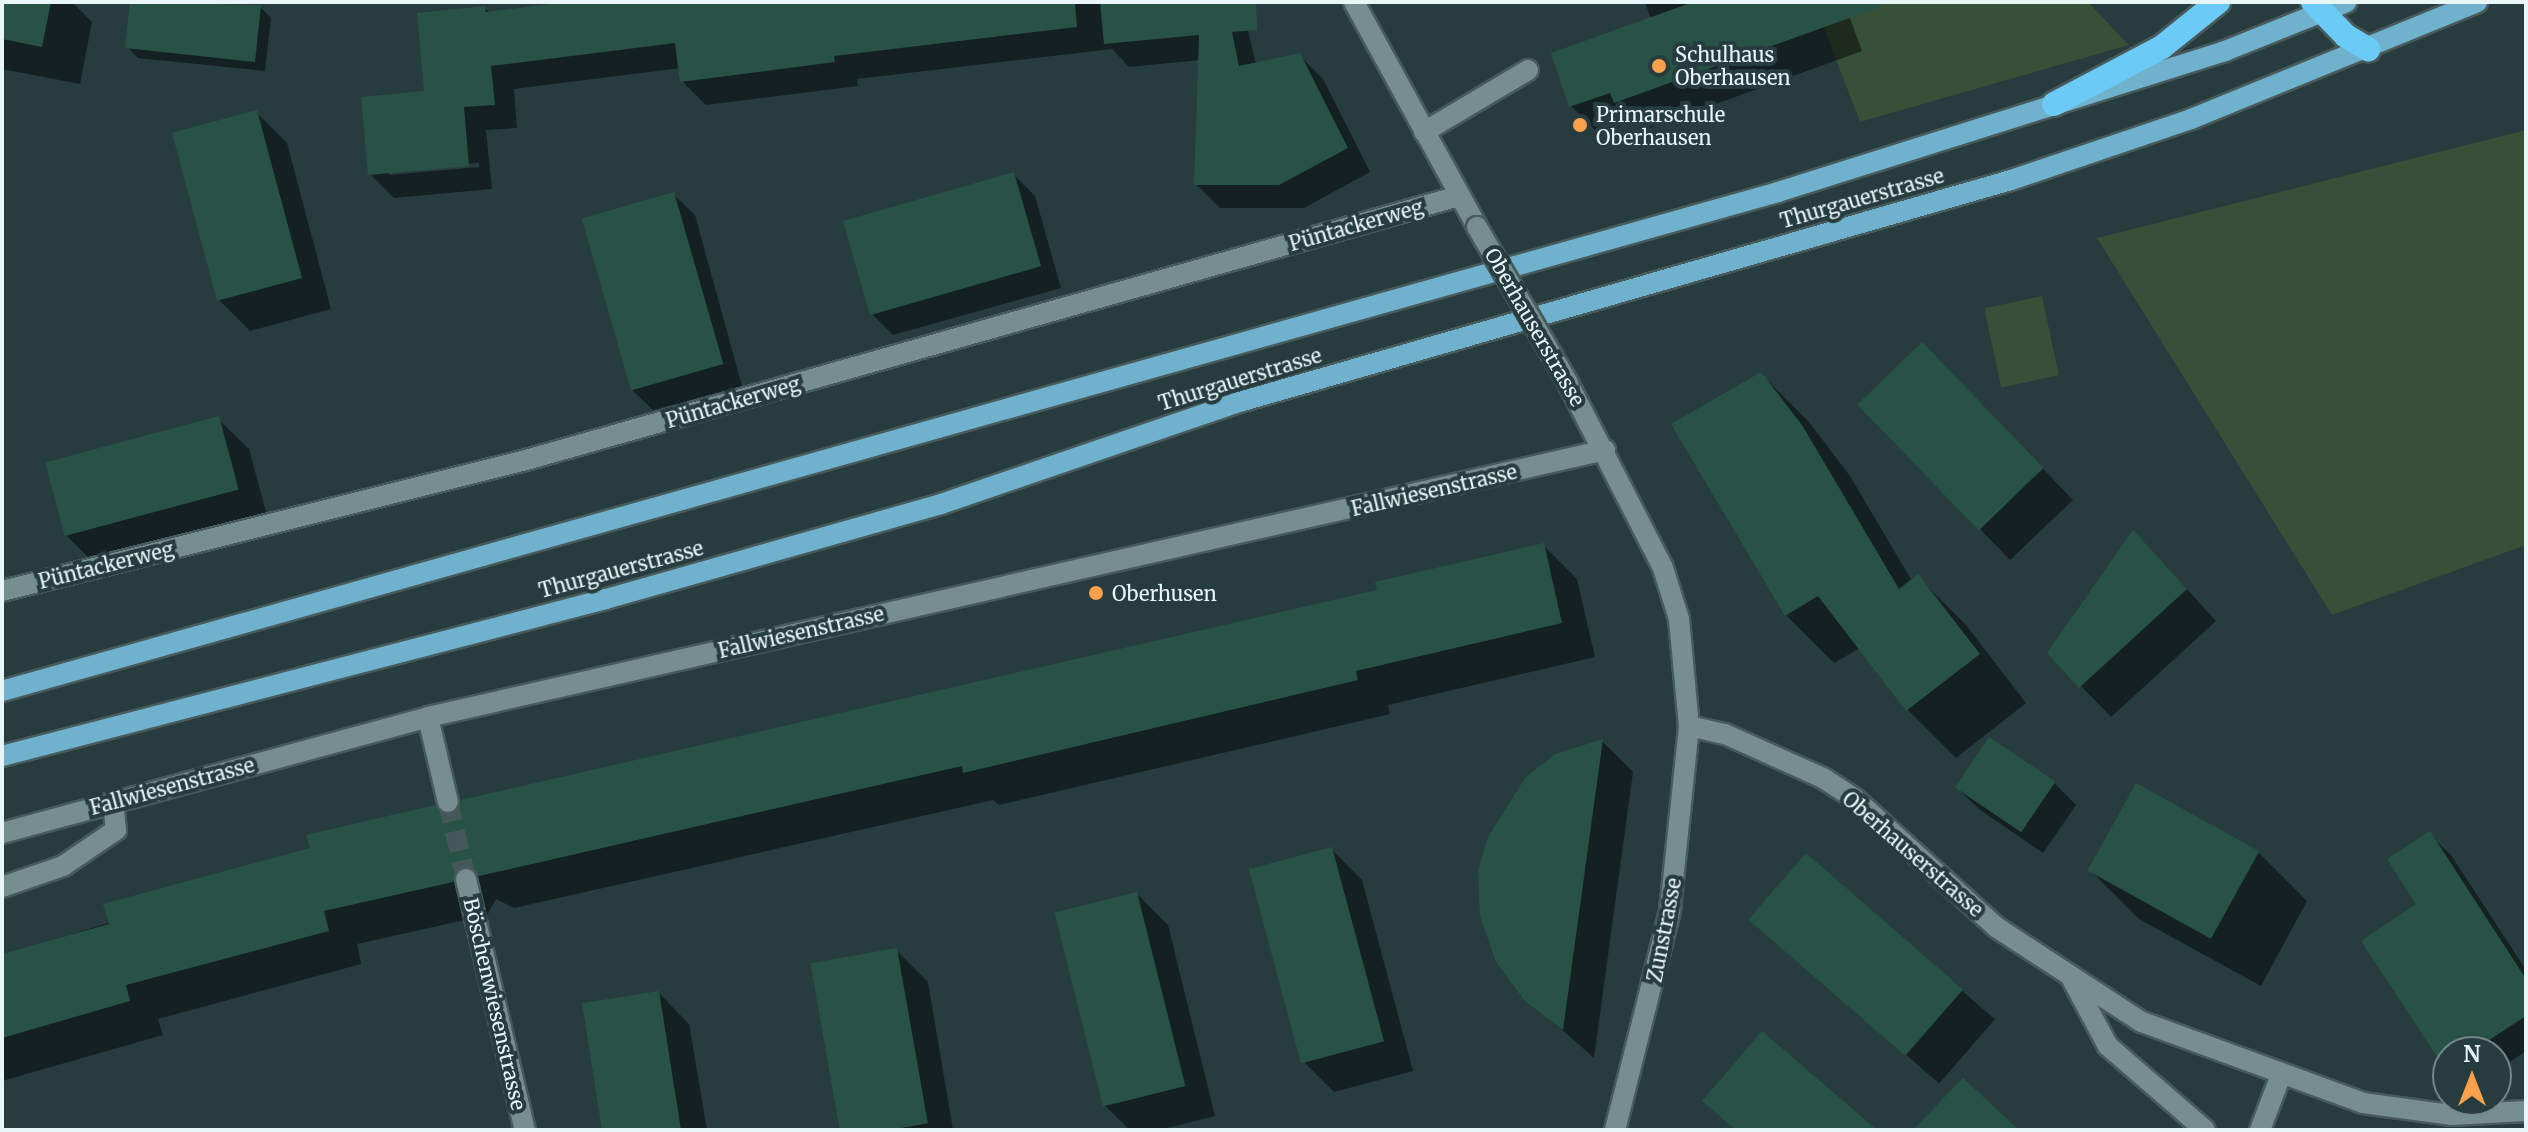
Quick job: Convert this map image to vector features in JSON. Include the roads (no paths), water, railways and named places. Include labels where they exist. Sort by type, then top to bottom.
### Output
[{"type":"highway","points":[[2054,104],[2162,47],[2218,2]]},
{"type":"highway","points":[[2317,8],[2368,49]]},
{"type":"main road","name":"Thurgauerstrasse","points":[[2,691],[1778,192],[2225,51],[2317,8],[2347,2]]},
{"type":"main road","name":"Thurgauerstrasse","points":[[2,756],[606,599],[941,504],[1236,403],[2011,180],[2191,119],[2473,4]]},
{"type":"street","name":"Oberhauserstrasse","points":[[1354,2],[1651,537],[1679,619],[1689,726],[1725,734],[1823,778],[1855,799],[1996,927],[2142,1022],[2363,1103],[2452,1115],[2526,1111]]},
{"type":"street","points":[[1424,132],[1528,70]]},
{"type":"street","name":"Püntackerweg","points":[[2,591],[526,460],[1459,196]]},
{"type":"street","name":"Fallwiesenstrasse","points":[[2,833],[428,717],[1605,450]]},
{"type":"street","points":[[428,717],[448,802]]},
{"type":"street","name":"Zunstrasse","points":[[1615,1130],[1670,911],[1689,726]]},
{"type":"street","points":[[2,887],[63,866],[116,830],[113,802]]},
{"type":"street","name":"Böschenwiesenstrasse","points":[[466,879],[525,1130]]},
{"type":"street","points":[[2072,979],[2108,1046],[2205,1130]]},
{"type":"street","points":[[2260,1130],[2281,1075]]},
{"type":"tunnel","points":[[448,802],[466,879]]},
{"type":"place","name":"Schulhaus Oberhausen","points":[[1659,66]]},
{"type":"place","name":"Primarschule Oberhausen","points":[[1580,125]]},
{"type":"place","name":"Oberhusen","points":[[1096,593]]}]
